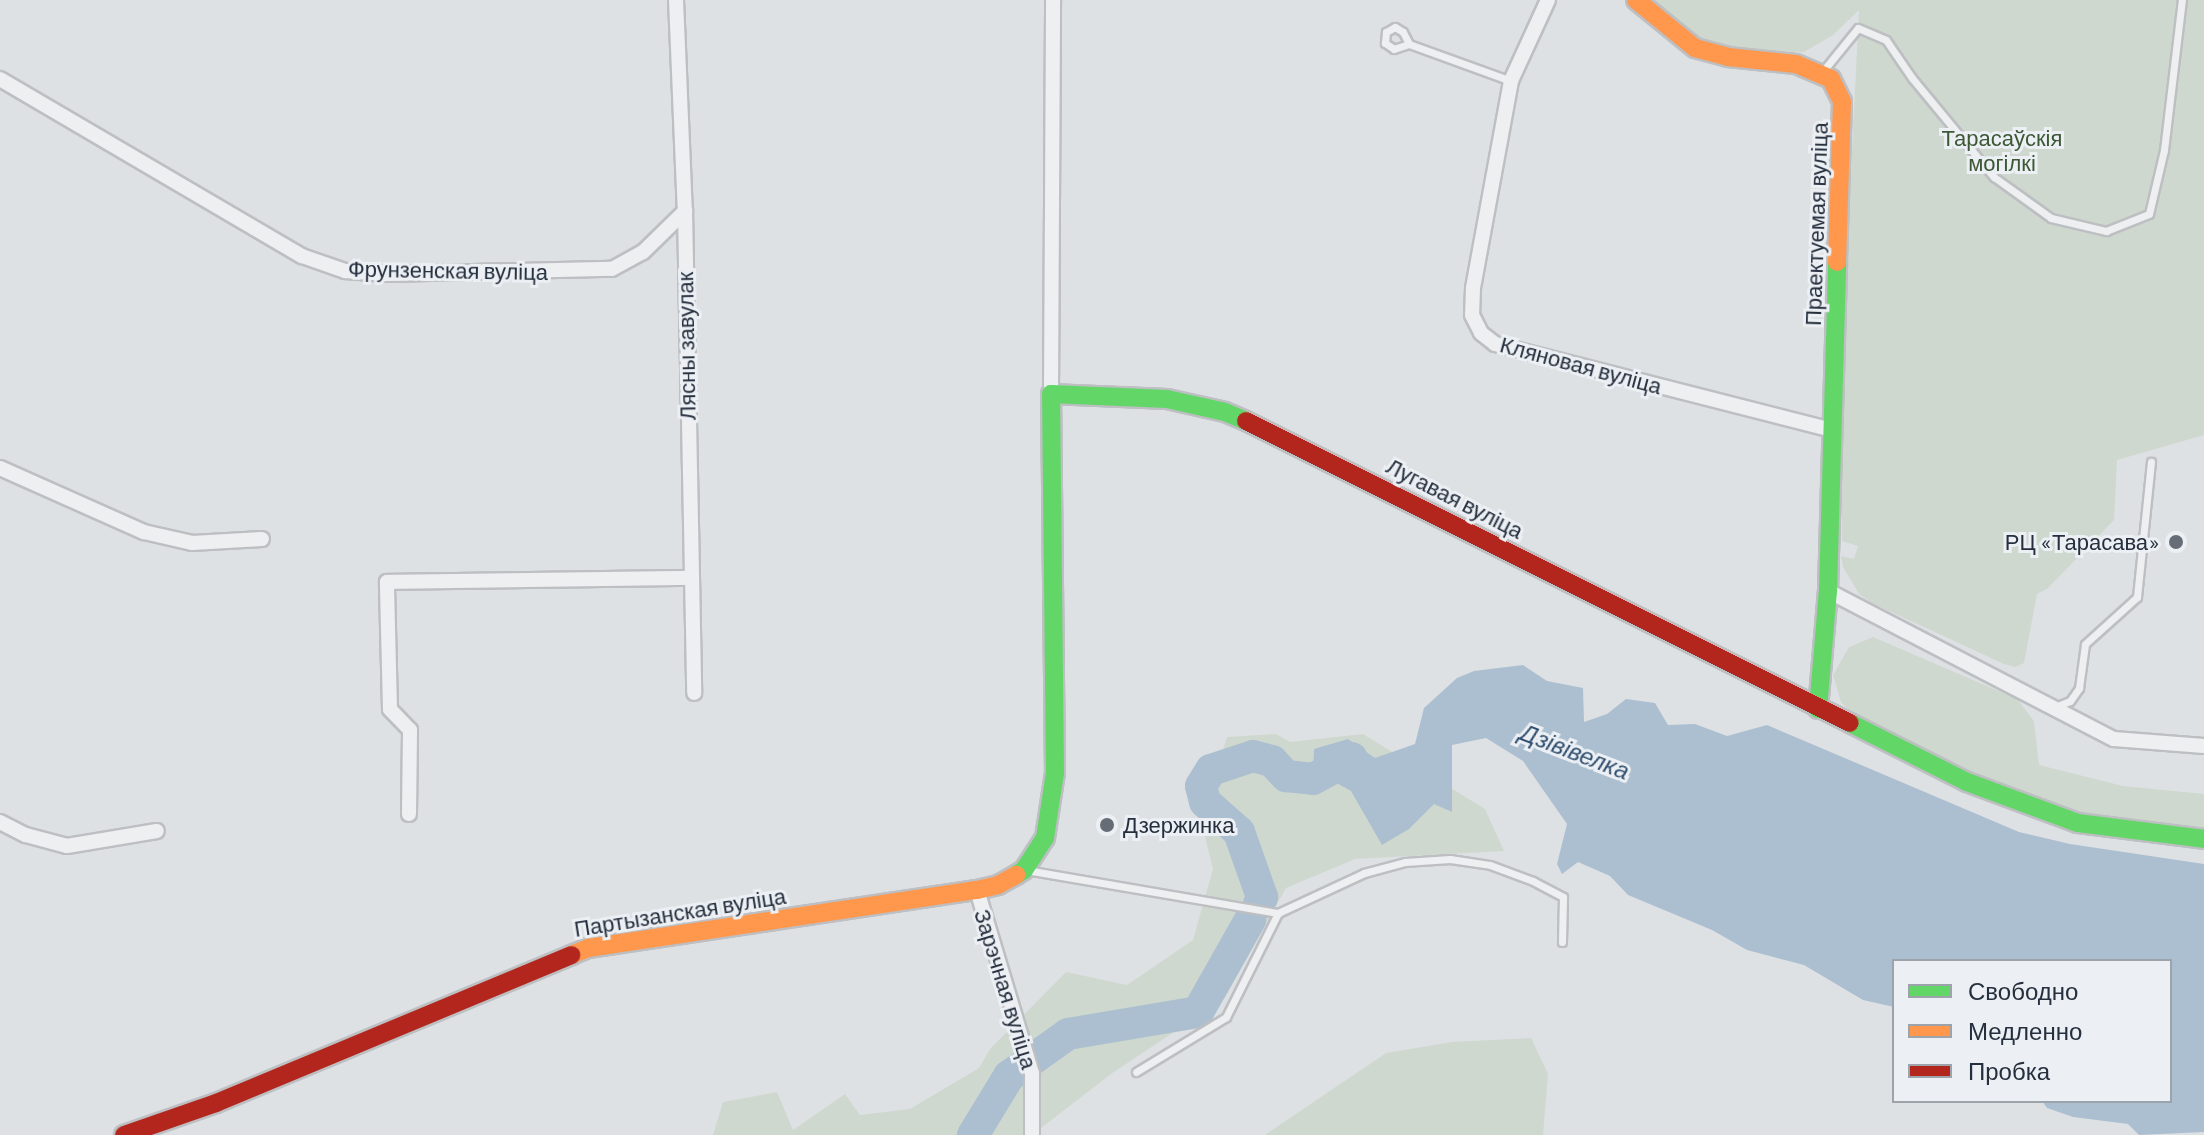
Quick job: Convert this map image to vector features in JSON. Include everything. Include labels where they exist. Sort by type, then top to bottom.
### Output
[{"type":"street","name":"Лясны завулак","points":[[676,0],[685,211],[694,693]]},
{"type":"street","points":[[1024,870],[1045,838],[1055,773],[1051,394],[1053,0]]},
{"type":"street","name":"Кляновая вуліца","points":[[1548,0],[1511,81],[1473,288],[1472,315],[1481,333],[1495,344],[1833,430]]},
{"type":"street","points":[[1636,0],[1695,48],[1728,57],[1796,64],[1821,72]]},
{"type":"street","name":"Праектуемая вуліца","points":[[1818,709],[1828,591],[1845,117],[1838,90],[1821,72]]},
{"type":"street","name":"Фрунзенская вуліца","points":[[0,79],[302,256],[345,271],[386,274],[612,269],[643,252],[685,211]]},
{"type":"street","name":"Лугавая вуліца","points":[[1051,394],[1167,399],[1237,417],[1967,782],[2055,816],[2121,830],[2204,839]]},
{"type":"street","points":[[0,468],[144,532],[192,543],[262,539]]},
{"type":"street","points":[[409,814],[410,730],[390,709],[387,582],[690,578]]},
{"type":"street","points":[[1828,591],[2114,739],[2204,746]]},
{"type":"street","points":[[0,822],[26,835],[67,846],[157,831]]},
{"type":"street","name":"Партызанская вуліца","points":[[124,1135],[216,1103],[588,948],[977,890],[998,885],[1024,870]]},
{"type":"street","name":"Зарэчная вуліца","points":[[977,890],[1029,1062],[1032,1135]]},
{"type":"lane","points":[[1821,72],[1858,28],[1886,40],[1912,78],[1994,177],[2051,218],[2106,231],[2149,214],[2164,150],[2182,0]]},
{"type":"lane","points":[[1409,44],[1511,81]]},
{"type":"lane","points":[[2053,708],[2070,701],[2079,688],[2085,644],[2137,597],[2151,462]]},
{"type":"lane","points":[[1024,870],[1278,913],[1364,873],[1405,862],[1450,859],[1490,865],[1533,881],[1563,897],[1562,942]]},
{"type":"lane","points":[[1136,1072],[1226,1017],[1278,913]]},
{"type":"green space","name":"Тарасаўскія могілкі","points":[[1649,0],[2204,0],[2204,435],[2117,460],[2114,520],[2047,589],[2037,594],[2024,663],[2015,667],[2004,664],[1872,603],[1859,594],[1843,567],[1841,556],[1854,559],[1858,546],[1842,541],[1840,393],[1859,10],[1833,35],[1804,52],[1766,54],[1703,41]]},
{"type":"green space","points":[[1873,637],[2017,699],[2034,721],[2039,765],[2123,786],[2204,794],[2204,830],[2092,817],[1982,781],[1853,715],[1841,702],[1833,675],[1849,647]]},
{"type":"green space","points":[[1276,734],[1290,742],[1363,734],[1485,809],[1504,851],[1355,859],[1286,888],[1225,998],[1111,1074],[1032,1135],[713,1135],[723,1102],[777,1092],[793,1130],[845,1094],[860,1115],[910,1109],[979,1068],[990,1049],[1066,972],[1127,985],[1193,940],[1213,869],[1201,821],[1227,737]]},
{"type":"green space","points":[[1531,1038],[1548,1074],[1543,1135],[1265,1135],[1386,1053],[1452,1042]]},
{"type":"water","points":[[1523,665],[1547,681],[1583,688],[1584,722],[1607,714],[1626,699],[1655,703],[1668,725],[1695,724],[1727,736],[1767,725],[2019,832],[2070,844],[2204,864],[2204,1132],[2139,1135],[2128,1124],[2073,1117],[2047,1108],[2043,1103],[2172,1103],[2172,959],[1892,959],[1892,1007],[1863,1000],[1804,965],[1747,950],[1712,930],[1628,895],[1610,876],[1578,862],[1562,874],[1557,864],[1567,824],[1523,761],[1486,738],[1452,745],[1452,812],[1434,804],[1409,829],[1382,845],[1351,791],[1335,782],[1313,779],[1314,749],[1348,739],[1375,758],[1415,744],[1424,708],[1457,678],[1474,671]]},
{"type":"waterway","name":"Дзівівелка","points":[[1259,904],[1262,897],[1239,832],[1205,802],[1201,786],[1211,770],[1253,756],[1272,761],[1286,776],[1313,779],[1352,758]]},
{"type":"waterway","name":"Дзівівелка","points":[[973,1135],[1009,1076],[1068,1034],[1198,1012],[1250,920]]},
{"type":"traffic: fast","points":[[1818,709],[1828,591],[1837,262]]},
{"type":"traffic: fast","points":[[1016,875],[1024,870],[1045,838],[1055,773],[1051,394],[1167,399],[1225,412],[1246,421]]},
{"type":"traffic: fast","points":[[1850,723],[1967,782],[2078,823],[2204,839]]},
{"type":"traffic: slow","points":[[1636,0],[1695,48],[1728,57],[1796,64],[1831,79],[1842,102],[1837,262]]},
{"type":"traffic: slow","points":[[571,955],[588,948],[977,890],[998,885],[1016,875]]},
{"type":"traffic: jam","points":[[1246,421],[1850,723]]},
{"type":"traffic: jam","points":[[124,1135],[216,1103],[571,955]]},
{"type":"place","name":"РЦ «Тарасава»","points":[[2176,542]]},
{"type":"place","name":"Дзержинка","points":[[1107,825]]}]
